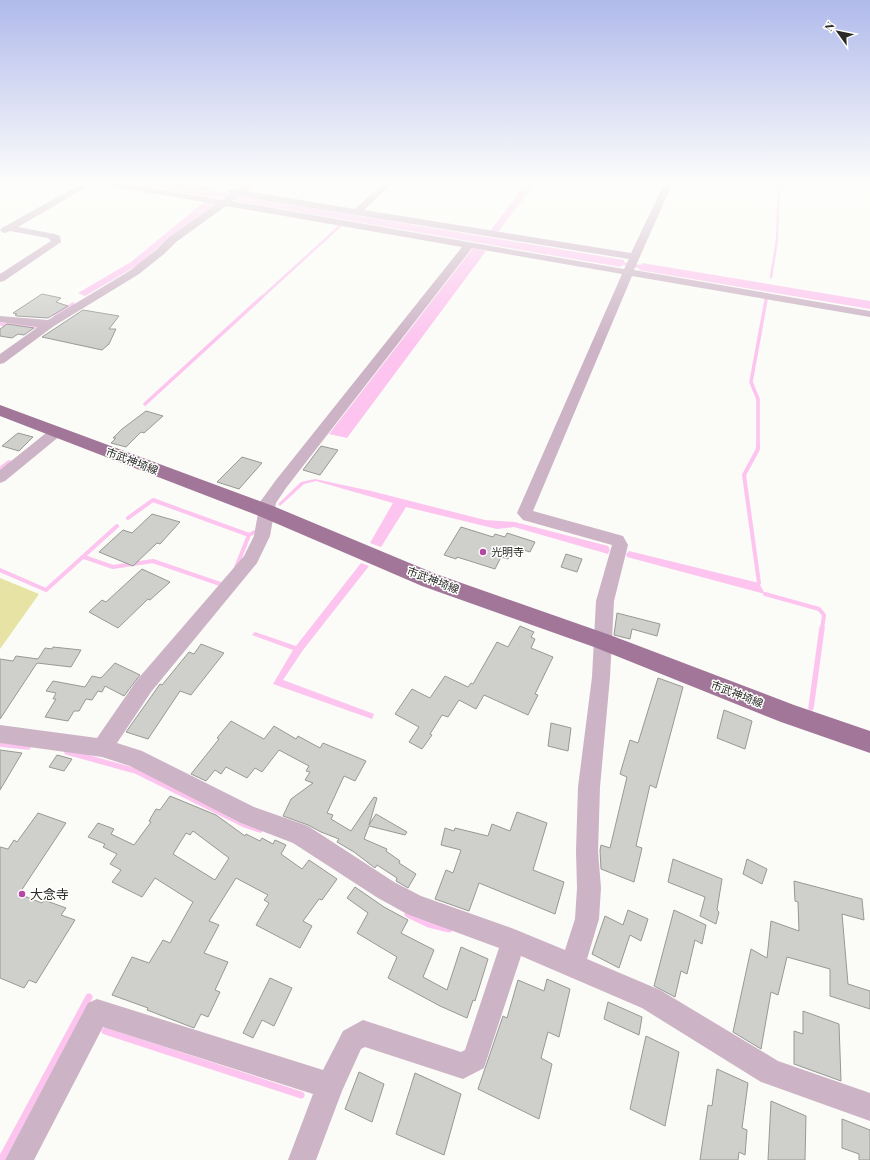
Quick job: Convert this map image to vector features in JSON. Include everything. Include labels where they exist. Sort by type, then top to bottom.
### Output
[{"type":"main road","name":"市武神埼線","points":[[0,410],[266,511],[429,580],[602,641],[790,714],[870,742]]},
{"type":"street","points":[[0,279],[56,242],[56,238],[51,236]]},
{"type":"street","points":[[0,360],[50,324],[135,272],[177,236]]},
{"type":"street","points":[[426,236],[469,245],[631,265]]},
{"type":"street","points":[[482,236],[870,314]]},
{"type":"street","points":[[574,966],[587,919],[589,888],[586,851],[590,787],[601,677],[605,601],[620,545],[618,540],[529,516],[525,513],[644,236]]},
{"type":"street","points":[[102,748],[144,686],[251,559],[262,536],[268,502],[281,484],[469,245]]},
{"type":"street","points":[[0,319],[50,324]]},
{"type":"street","points":[[0,478],[56,432]]},
{"type":"street","points":[[0,734],[102,748],[135,758],[249,816],[300,834],[386,890],[416,906],[510,950],[574,966],[651,1000],[771,1072],[870,1107]]},
{"type":"street","points":[[302,1160],[330,1086],[352,1040],[363,1033],[463,1066],[475,1059],[510,950]]},
{"type":"street","points":[[19,1160],[97,1012],[330,1086]]},
{"type":"shaded area","points":[[162,236],[171,236],[138,265],[85,296],[78,293],[131,262]]},
{"type":"shaded area","points":[[440,236],[482,236],[624,260],[624,262],[641,265],[642,263],[870,301],[870,309],[639,270],[639,268],[622,265],[621,267]]},
{"type":"shaded area","points":[[473,248],[486,251],[347,438],[329,434]]},
{"type":"shaded area","points":[[315,479],[371,491],[485,520],[515,522],[608,546],[610,550],[608,554],[514,527],[497,529],[406,507],[381,547],[370,543],[393,503],[316,481],[304,484],[280,506],[278,504],[301,482]]},
{"type":"shaded area","points":[[629,551],[759,583],[765,594],[627,557],[626,554]]},
{"type":"shaded area","points":[[361,563],[369,566],[303,650],[283,680],[374,714],[372,719],[273,684],[293,650],[252,635],[255,632],[296,646]]},
{"type":"shaded area","points":[[0,578],[39,594],[0,649]]},
{"type":"building","points":[[42,294],[61,298],[56,302],[68,306],[48,318],[17,316],[15,315],[17,314],[13,313]]},
{"type":"building","points":[[83,310],[119,316],[109,329],[116,329],[109,344],[102,350],[42,337]]},
{"type":"building","points":[[7,324],[34,328],[24,335],[18,334],[12,338],[0,336],[0,329]]},
{"type":"building","points":[[146,411],[163,416],[144,433],[141,432],[126,447],[111,443],[116,438],[113,438],[122,429]]},
{"type":"building","points":[[18,433],[33,437],[19,451],[2,446]]},
{"type":"building","points":[[321,446],[338,450],[320,475],[303,470]]},
{"type":"building","points":[[242,457],[262,463],[239,489],[217,482]]},
{"type":"building","points":[[152,514],[180,522],[160,544],[157,543],[133,566],[99,552],[123,530],[132,533]]},
{"type":"building","points":[[461,527],[493,537],[495,534],[505,537],[507,533],[535,542],[530,552],[514,547],[508,559],[501,557],[495,569],[457,557],[456,559],[444,555]]},
{"type":"building","points":[[566,554],[582,559],[577,572],[561,567]]},
{"type":"building","points":[[142,569],[170,582],[150,600],[148,599],[118,628],[89,612],[102,600],[106,602]]},
{"type":"building","points":[[617,613],[660,624],[657,636],[632,629],[630,639],[614,635]]},
{"type":"building","points":[[520,626],[534,632],[531,637],[535,639],[531,648],[553,657],[535,694],[538,695],[528,715],[484,695],[476,709],[459,700],[448,717],[442,715],[430,734],[432,735],[422,749],[409,742],[419,727],[395,714],[412,689],[430,698],[445,676],[468,687],[471,683],[473,684],[497,642],[508,647]]},
{"type":"building","points":[[201,644],[224,653],[191,695],[180,691],[148,739],[126,732],[160,684],[162,685],[189,652],[194,654]]},
{"type":"building","points":[[53,647],[81,650],[71,667],[37,663],[0,719],[0,659],[13,661],[16,656],[38,659],[45,648],[52,649]]},
{"type":"building","points":[[115,663],[140,675],[124,696],[105,686],[102,692],[98,691],[92,700],[86,699],[79,711],[74,711],[68,721],[45,717],[56,699],[53,699],[56,693],[46,691],[53,681],[85,687],[92,676],[101,678]]},
{"type":"building","points":[[658,678],[683,687],[656,788],[650,785],[636,846],[642,848],[634,882],[601,869],[600,850],[601,845],[610,848],[627,777],[620,774],[630,740],[638,743]]},
{"type":"building","points":[[724,710],[752,721],[745,749],[717,738]]},
{"type":"building","points":[[231,721],[264,739],[274,726],[296,739],[298,736],[320,748],[323,743],[366,761],[355,781],[344,776],[327,813],[333,815],[331,819],[351,831],[374,797],[377,798],[369,825],[376,814],[407,832],[405,835],[369,826],[364,839],[387,849],[386,851],[400,861],[399,863],[416,874],[408,888],[396,881],[397,878],[377,865],[375,868],[354,852],[337,842],[339,839],[283,816],[291,799],[313,783],[305,780],[310,772],[306,771],[309,766],[279,750],[262,772],[255,768],[247,778],[226,767],[221,774],[215,770],[206,781],[191,774],[219,739],[217,738]]},
{"type":"building","points":[[551,723],[571,728],[568,751],[548,746]]},
{"type":"building","points":[[0,750],[22,753],[0,790]]},
{"type":"building","points":[[57,755],[72,759],[64,771],[49,767]]},
{"type":"building","points":[[170,796],[216,815],[245,836],[246,834],[260,841],[262,838],[273,844],[275,840],[286,845],[281,854],[302,869],[309,860],[337,879],[322,900],[319,899],[303,921],[312,926],[300,948],[256,925],[269,903],[264,900],[268,895],[236,878],[209,921],[219,925],[204,953],[228,962],[215,990],[220,992],[208,1017],[201,1014],[194,1028],[147,1010],[148,1008],[112,995],[132,957],[149,963],[163,940],[170,943],[193,902],[155,878],[142,897],[112,882],[121,870],[110,864],[117,854],[103,847],[105,844],[88,837],[98,823],[114,829],[111,834],[134,845],[151,822],[149,821],[156,809],[160,810]],"holes":[[[193,831],[229,858],[215,880],[173,854],[186,833],[190,835]]]},
{"type":"building","points":[[517,812],[547,823],[533,870],[564,882],[555,914],[479,883],[469,911],[435,899],[446,870],[453,873],[461,850],[441,845],[445,828],[454,831],[455,828],[488,836],[492,824],[510,831]]},
{"type":"building","points":[[38,813],[66,823],[19,894],[42,903],[44,900],[66,908],[61,915],[75,920],[36,983],[29,980],[24,988],[0,978],[0,847],[8,849],[14,840],[17,842]]},
{"type":"building","points":[[673,859],[722,879],[717,910],[719,912],[716,924],[700,916],[705,897],[668,882]]},
{"type":"building","points":[[747,859],[767,869],[762,884],[743,874]]},
{"type":"building","points":[[794,881],[862,899],[864,920],[842,914],[848,984],[870,991],[870,1009],[830,996],[830,969],[787,957],[778,995],[771,992],[761,1049],[733,1032],[751,949],[767,958],[771,921],[799,931],[798,902],[795,901]]},
{"type":"building","points":[[355,887],[384,907],[408,920],[401,933],[434,950],[423,977],[447,990],[461,947],[488,959],[475,1001],[473,1000],[467,1018],[440,1006],[388,978],[397,957],[357,933],[368,913],[347,898]]},
{"type":"building","points":[[628,910],[648,919],[641,941],[630,935],[619,968],[592,954],[605,916],[623,925]]},
{"type":"building","points":[[674,910],[706,925],[702,944],[695,940],[687,974],[681,971],[675,997],[654,986]]},
{"type":"building","points":[[270,978],[292,988],[274,1026],[262,1020],[253,1038],[243,1033]]},
{"type":"building","points":[[547,979],[570,989],[559,1037],[548,1032],[541,1058],[552,1064],[539,1119],[478,1089],[503,1016],[507,1018],[518,980],[544,991]]},
{"type":"building","points":[[608,1002],[642,1017],[639,1035],[604,1019]]},
{"type":"building","points":[[803,1011],[839,1024],[841,1081],[794,1064],[794,1031],[803,1034]]},
{"type":"building","points":[[646,1036],[679,1052],[665,1126],[630,1109]]},
{"type":"building","points":[[717,1069],[748,1083],[742,1128],[747,1130],[745,1155],[739,1152],[738,1160],[700,1160],[708,1105],[712,1106]]},
{"type":"building","points":[[359,1072],[384,1084],[372,1122],[345,1109]]},
{"type":"building","points":[[415,1073],[461,1094],[444,1155],[396,1134]]},
{"type":"building","points":[[771,1101],[806,1116],[805,1160],[768,1160]]},
{"type":"building","points":[[842,1119],[870,1130],[870,1160],[859,1160],[859,1154],[842,1148]]},
{"type":"waterway","points":[[261,298],[329,236]]},
{"type":"waterway","points":[[771,277],[777,236]]},
{"type":"waterway","points":[[145,404],[262,297]]},
{"type":"waterway","points":[[759,583],[744,475],[758,449],[758,399],[751,382],[766,300]]},
{"type":"waterway","points":[[55,316],[73,304]]},
{"type":"waterway","points":[[0,324],[37,327]]},
{"type":"waterway","points":[[0,469],[9,462]]},
{"type":"waterway","points":[[128,518],[153,500],[249,535]]},
{"type":"waterway","points":[[0,570],[46,590],[117,526]]},
{"type":"waterway","points":[[249,535],[255,532]]},
{"type":"waterway","points":[[235,570],[249,535]]},
{"type":"waterway","points":[[84,557],[113,567],[153,561],[223,585]]},
{"type":"waterway","points":[[765,594],[819,609],[824,615],[822,629]]},
{"type":"waterway","points":[[811,708],[822,628]]},
{"type":"waterway","points":[[0,744],[28,747]]},
{"type":"waterway","points":[[67,752],[136,771],[245,825],[260,830]]},
{"type":"waterway","points":[[408,914],[429,924],[449,929]]},
{"type":"waterway","points":[[1,1160],[89,997]]},
{"type":"waterway","points":[[105,1031],[301,1095]]},
{"type":"place","name":"光明寺","points":[[483,552]]},
{"type":"place","name":"大念寺","points":[[22,894]]}]
